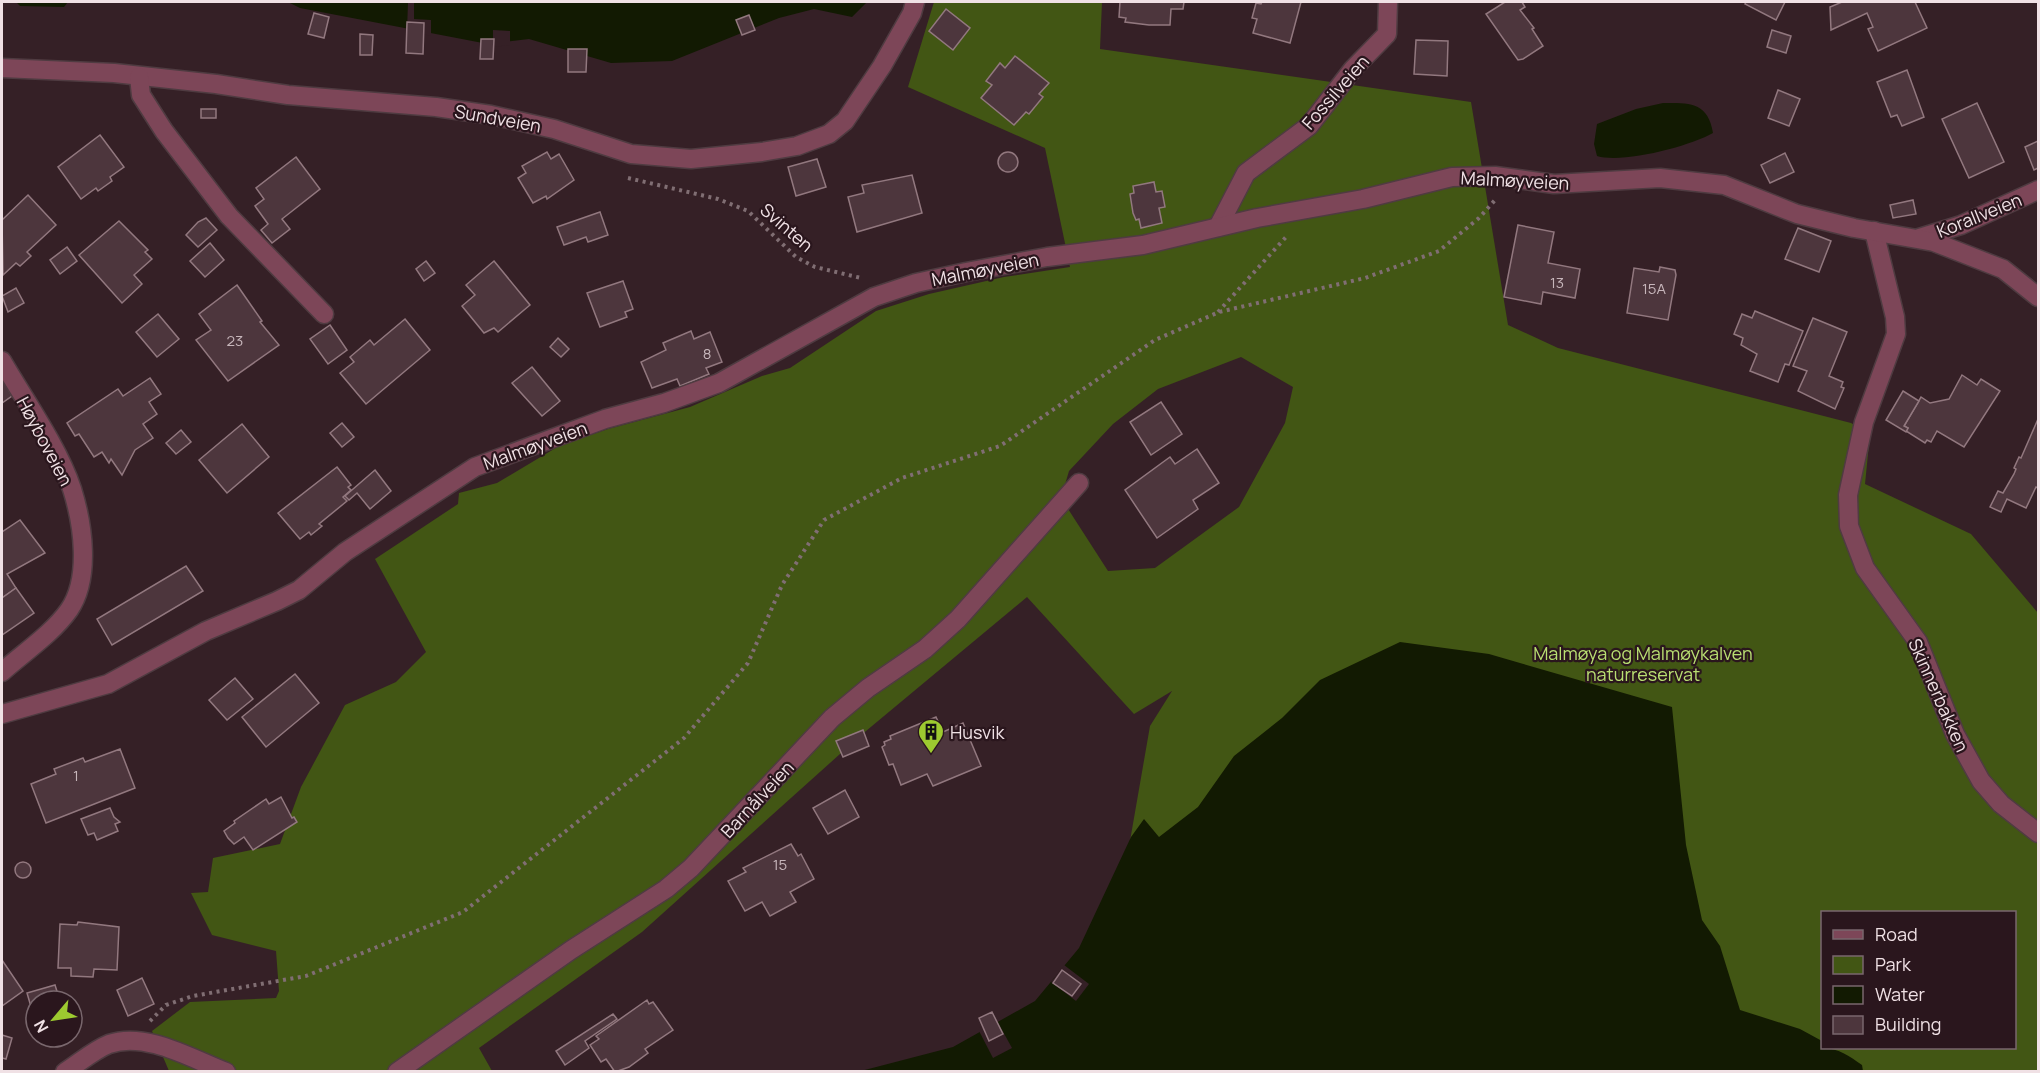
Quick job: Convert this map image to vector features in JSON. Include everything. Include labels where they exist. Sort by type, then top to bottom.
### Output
[{"type":"street","name":"Sundveien","points":[[2,68],[216,84],[288,95],[436,107],[491,114],[554,129],[631,154],[692,159],[797,146],[829,134],[845,121],[882,66],[912,13],[915,2]]},
{"type":"street","name":"Fossilveien","points":[[1218,227],[1246,173],[1309,126],[1353,69],[1387,34],[1388,2]]},
{"type":"street","points":[[139,77],[141,95],[164,131],[229,216],[324,314]]},
{"type":"street","name":"Malmøyveien","points":[[2,714],[108,684],[206,631],[277,601],[298,590],[345,552],[475,467],[605,419],[664,403],[719,383],[874,297],[916,283],[966,272],[1047,257],[1143,245],[1452,177],[1515,178],[1554,184],[1660,178],[1735,187],[1797,214],[1874,231],[1920,238],[1963,251],[2003,269],[2038,297]]},
{"type":"street","name":"Korallveien","points":[[1920,238],[1961,225],[2038,190]]},
{"type":"street","name":"Skinnerbakken","points":[[1874,231],[1895,317],[1896,334],[1864,422],[1848,495],[1849,526],[1865,568],[1918,642],[1955,734],[1981,781],[2001,804],[2038,833]]},
{"type":"street","name":"Høyboveien","points":[[2,361],[44,433],[71,488],[78,513],[82,555],[80,585],[69,610],[2,672]]},
{"type":"street","name":"Barnålveien","points":[[397,1071],[571,950],[666,889],[690,868],[832,718],[868,688],[925,649],[958,619],[1079,483]]},
{"type":"street","points":[[65,1071],[107,1045],[137,1041],[226,1071]]},
{"type":"path","name":"Svinten","points":[[619,174],[633,180],[717,199],[748,211],[796,257],[815,267],[847,276],[867,278]]},
{"type":"path","points":[[137,1041],[139,1034],[166,1005],[193,996],[306,976],[463,912],[684,738],[748,663],[782,585],[824,520],[902,478],[999,446],[1155,340],[1216,314],[1365,278],[1439,251],[1479,218],[1515,178]]},
{"type":"path","points":[[1216,314],[1312,208]]},
{"type":"green space","name":"Malmøya og Malmøykalven naturreservat","points":[[934,2],[1102,2],[1100,49],[1471,102],[1508,325],[1558,348],[1851,423],[1870,434],[1865,484],[1971,534],[2038,613],[2038,1071],[1551,1071],[1130,841],[1150,726],[1172,691],[1134,714],[1027,597],[860,736],[642,932],[479,1048],[492,1071],[169,1071],[152,1031],[190,1002],[276,998],[279,991],[276,951],[212,935],[191,893],[208,892],[213,858],[280,844],[301,787],[345,705],[396,682],[426,652],[375,559],[458,504],[459,493],[497,483],[559,446],[608,429],[690,407],[762,376],[790,368],[876,311],[929,294],[1004,277],[1070,267],[1045,148],[908,87]],"holes":[[[1241,357],[1293,387],[1285,423],[1239,507],[1155,568],[1108,571],[1061,498],[1069,471],[1113,424],[1158,389]]]},
{"type":"water","points":[[16,2],[68,2],[64,7],[20,6]]},
{"type":"water","points":[[288,2],[867,2],[852,17],[814,9],[779,18],[672,61],[611,63],[529,39],[488,44],[300,8]]},
{"type":"water","points":[[1663,103],[1696,106],[1707,115],[1713,133],[1673,148],[1639,156],[1609,158],[1597,156],[1594,144],[1597,124],[1636,109]]},
{"type":"water","points":[[1400,642],[1489,654],[1672,707],[1686,845],[1702,920],[1720,946],[1740,1010],[1800,1029],[1821,1040],[1821,1049],[1839,1051],[1862,1065],[1863,1071],[857,1072],[953,1047],[1035,1001],[1079,948],[1131,837],[1144,819],[1159,837],[1198,807],[1234,756],[1282,718],[1320,680]]},
{"type":"pier","points":[[408,2],[414,2],[414,19],[431,20],[431,36],[407,31]]},
{"type":"pier","points":[[493,30],[510,31],[510,45],[493,47]]},
{"type":"pier","points":[[1064,965],[1089,984],[1076,1001],[1051,982]]},
{"type":"pier","points":[[996,1019],[1012,1048],[993,1058],[978,1029]]},
{"type":"building","points":[[1120,2],[1184,2],[1183,9],[1171,9],[1170,25],[1149,25],[1125,22],[1126,18],[1119,17]]},
{"type":"building","points":[[1262,2],[1301,2],[1290,43],[1253,33],[1257,19],[1252,18],[1256,3],[1261,4]]},
{"type":"building","points":[[1505,2],[1522,2],[1525,7],[1520,10],[1534,28],[1532,29],[1543,46],[1523,59],[1518,60],[1486,14]]},
{"type":"building","points":[[1746,2],[1785,2],[1776,20],[1745,4]]},
{"type":"building","points":[[1842,2],[1915,2],[1927,28],[1878,51],[1868,29],[1873,27],[1867,13],[1831,30],[1830,7]]},
{"type":"building","points":[[946,9],[970,28],[953,50],[929,31]]},
{"type":"building","points":[[314,13],[329,17],[324,38],[308,34]]},
{"type":"building","points":[[749,15],[755,30],[742,35],[736,20]]},
{"type":"building","points":[[407,22],[424,23],[423,54],[406,53]]},
{"type":"building","points":[[1772,30],[1791,36],[1786,53],[1767,47]]},
{"type":"building","points":[[360,34],[373,35],[372,55],[360,55]]},
{"type":"building","points":[[481,39],[494,39],[493,59],[480,59]]},
{"type":"building","points":[[1416,40],[1448,41],[1447,76],[1414,74]]},
{"type":"building","points":[[568,49],[587,49],[586,72],[568,72]]},
{"type":"building","points":[[1015,56],[1049,83],[1039,94],[1043,97],[1029,114],[1026,112],[1014,125],[981,98],[992,85],[986,81],[1000,63],[1005,68]]},
{"type":"building","points":[[1907,70],[1924,117],[1902,126],[1897,115],[1891,117],[1877,82]]},
{"type":"building","points":[[1778,90],[1800,99],[1789,126],[1768,118]]},
{"type":"building","points":[[1977,103],[2004,162],[1969,178],[1942,119]]},
{"type":"building","points":[[201,109],[216,109],[216,118],[201,118]]},
{"type":"building","points":[[100,135],[124,167],[110,177],[112,181],[98,191],[96,188],[81,199],[58,167]]},
{"type":"building","points":[[2038,141],[2038,168],[2034,170],[2025,147]]},
{"type":"building","points":[[547,152],[551,159],[559,154],[574,180],[547,199],[546,196],[533,203],[518,178],[526,173],[522,166]]},
{"type":"building","points":[[1008,152],[1015,155],[1018,162],[1015,169],[1008,172],[1001,169],[998,162],[1001,155]]},
{"type":"building","points":[[1785,153],[1794,172],[1770,183],[1761,165]]},
{"type":"building","points":[[296,157],[320,189],[282,219],[290,229],[272,243],[261,230],[268,224],[255,206],[264,199],[256,188]]},
{"type":"building","points":[[817,159],[826,187],[796,196],[788,167]]},
{"type":"building","points":[[912,175],[922,213],[857,232],[848,197],[864,193],[862,185]]},
{"type":"building","points":[[1154,182],[1156,192],[1162,191],[1165,207],[1159,208],[1162,223],[1141,228],[1139,219],[1136,220],[1133,213],[1130,194],[1134,193],[1133,186]]},
{"type":"building","points":[[28,195],[56,225],[27,252],[31,256],[20,266],[16,263],[3,275],[2,220]]},
{"type":"building","points":[[1913,200],[1916,214],[1893,218],[1890,205]]},
{"type":"building","points":[[600,212],[608,235],[588,242],[586,237],[564,245],[557,227]]},
{"type":"building","points":[[206,218],[217,230],[198,247],[186,235],[198,222]]},
{"type":"building","points":[[119,221],[148,250],[145,252],[152,259],[134,275],[142,284],[122,303],[79,255]]},
{"type":"building","points":[[1518,225],[1554,232],[1548,263],[1580,269],[1575,298],[1543,292],[1541,304],[1504,297]]},
{"type":"building","points":[[1798,228],[1831,241],[1819,272],[1785,259]]},
{"type":"building","points":[[210,243],[224,260],[205,277],[190,261]]},
{"type":"building","points":[[67,247],[77,261],[60,274],[50,260]]},
{"type":"building","points":[[426,261],[435,273],[424,281],[416,269]]},
{"type":"building","points":[[494,261],[530,305],[498,332],[494,328],[484,333],[462,306],[475,295],[466,285]]},
{"type":"building","points":[[1660,267],[1675,270],[1676,275],[1668,320],[1627,313],[1634,268],[1659,272]]},
{"type":"building","points":[[623,281],[633,309],[625,312],[627,317],[600,327],[587,293]]},
{"type":"building","points":[[237,285],[262,321],[260,322],[279,345],[228,381],[196,340],[211,330],[199,314]]},
{"type":"building","points":[[16,288],[24,303],[8,312],[2,296]]},
{"type":"building","points":[[1755,311],[1803,331],[1789,365],[1785,364],[1778,382],[1750,371],[1757,354],[1741,345],[1743,338],[1734,334],[1742,314],[1752,318]]},
{"type":"building","points":[[158,314],[179,339],[157,357],[136,332]]},
{"type":"building","points":[[1813,318],[1847,332],[1829,376],[1843,382],[1841,387],[1844,388],[1835,409],[1798,391],[1807,371],[1793,366]]},
{"type":"building","points":[[405,319],[430,350],[366,404],[340,373],[354,362],[350,357],[370,340],[374,345]]},
{"type":"building","points":[[330,325],[347,350],[328,364],[310,339]]},
{"type":"building","points":[[691,331],[694,339],[710,332],[722,362],[706,368],[709,374],[680,386],[677,379],[652,388],[641,362],[666,350],[663,343]]},
{"type":"building","points":[[558,338],[569,349],[561,357],[550,347]]},
{"type":"building","points":[[532,367],[560,401],[542,416],[512,383]]},
{"type":"building","points":[[1962,375],[1977,385],[1981,379],[2000,391],[1964,447],[1937,431],[1931,442],[1927,440],[1925,443],[1906,431],[1908,428],[1904,426],[1921,397],[1930,403],[1949,399]]},
{"type":"building","points":[[2,378],[12,396],[2,403]]},
{"type":"building","points":[[150,378],[161,394],[149,402],[157,414],[143,424],[153,438],[135,450],[122,475],[111,459],[109,463],[102,452],[94,457],[79,434],[75,436],[67,423],[118,389],[123,396]]},
{"type":"building","points":[[1903,391],[1919,401],[1904,426],[1908,428],[1906,432],[1886,420]]},
{"type":"building","points":[[1161,402],[1182,434],[1151,455],[1130,422]]},
{"type":"building","points":[[2038,419],[2038,488],[2036,487],[2026,508],[2007,499],[2001,512],[1990,507],[1998,491],[2003,493],[2014,474],[2016,469],[2014,468],[2019,457],[2021,458]]},
{"type":"building","points":[[342,423],[354,437],[342,447],[330,433]]},
{"type":"building","points":[[242,424],[269,457],[227,493],[199,460]]},
{"type":"building","points":[[181,430],[191,442],[176,454],[166,443]]},
{"type":"building","points":[[1197,449],[1219,483],[1193,500],[1198,509],[1157,538],[1125,490],[1170,457],[1175,464]]},
{"type":"building","points":[[337,467],[351,485],[348,487],[351,490],[343,497],[347,501],[319,524],[322,526],[311,535],[309,532],[300,539],[278,513]]},
{"type":"building","points":[[375,470],[391,491],[370,509],[357,493],[349,500],[345,496]]},
{"type":"building","points":[[20,520],[45,553],[7,574],[16,588],[2,598],[2,532]]},
{"type":"building","points":[[186,566],[203,591],[112,645],[97,619]]},
{"type":"building","points":[[16,588],[34,613],[2,635],[2,598]]},
{"type":"building","points":[[295,674],[319,703],[266,747],[242,717]]},
{"type":"building","points":[[235,678],[253,699],[227,720],[209,700]]},
{"type":"building","name":"Husvik","points":[[936,717],[943,732],[963,723],[981,766],[933,786],[927,774],[901,785],[893,764],[889,765],[882,747],[885,745],[884,742],[891,739],[890,736]]},
{"type":"building","points":[[863,730],[869,746],[843,757],[836,741]]},
{"type":"building","points":[[120,749],[135,788],[46,823],[31,784],[56,774],[54,769],[83,758],[85,762]]},
{"type":"building","points":[[845,790],[859,817],[828,834],[813,808]]},
{"type":"building","points":[[281,797],[292,818],[294,817],[297,822],[253,850],[244,837],[234,844],[228,838],[224,831],[235,823],[234,821],[266,799],[269,804]]},
{"type":"building","points":[[110,808],[114,817],[120,822],[115,824],[118,831],[97,840],[94,833],[88,835],[81,819]]},
{"type":"building","points":[[791,844],[798,856],[801,854],[814,879],[790,892],[796,902],[770,916],[762,902],[745,911],[728,881],[746,872],[743,868]]},
{"type":"building","points":[[23,862],[29,864],[31,870],[29,876],[23,878],[17,876],[15,870],[17,864]]},
{"type":"building","points":[[78,922],[119,927],[117,970],[94,969],[93,977],[71,976],[71,968],[58,968],[60,924],[77,925]]},
{"type":"building","points":[[2,960],[23,991],[2,1006]]},
{"type":"building","points":[[1062,970],[1081,984],[1072,996],[1053,983]]},
{"type":"building","points":[[142,978],[154,1004],[128,1016],[117,990]]},
{"type":"building","points":[[55,985],[56,989],[41,989]]},
{"type":"building","points":[[647,1000],[649,1004],[653,1002],[673,1030],[645,1049],[648,1053],[629,1067],[615,1072],[606,1059],[601,1062],[590,1045],[599,1039],[596,1036]]},
{"type":"building","points":[[992,1012],[1003,1034],[989,1041],[979,1018]]},
{"type":"building","points":[[613,1014],[617,1019],[585,1041],[589,1048],[565,1065],[556,1051]]},
{"type":"building","points":[[2,1035],[12,1038],[6,1059],[2,1058]]},
{"type":"place","name":"Husvik","points":[[931,755]]}]
